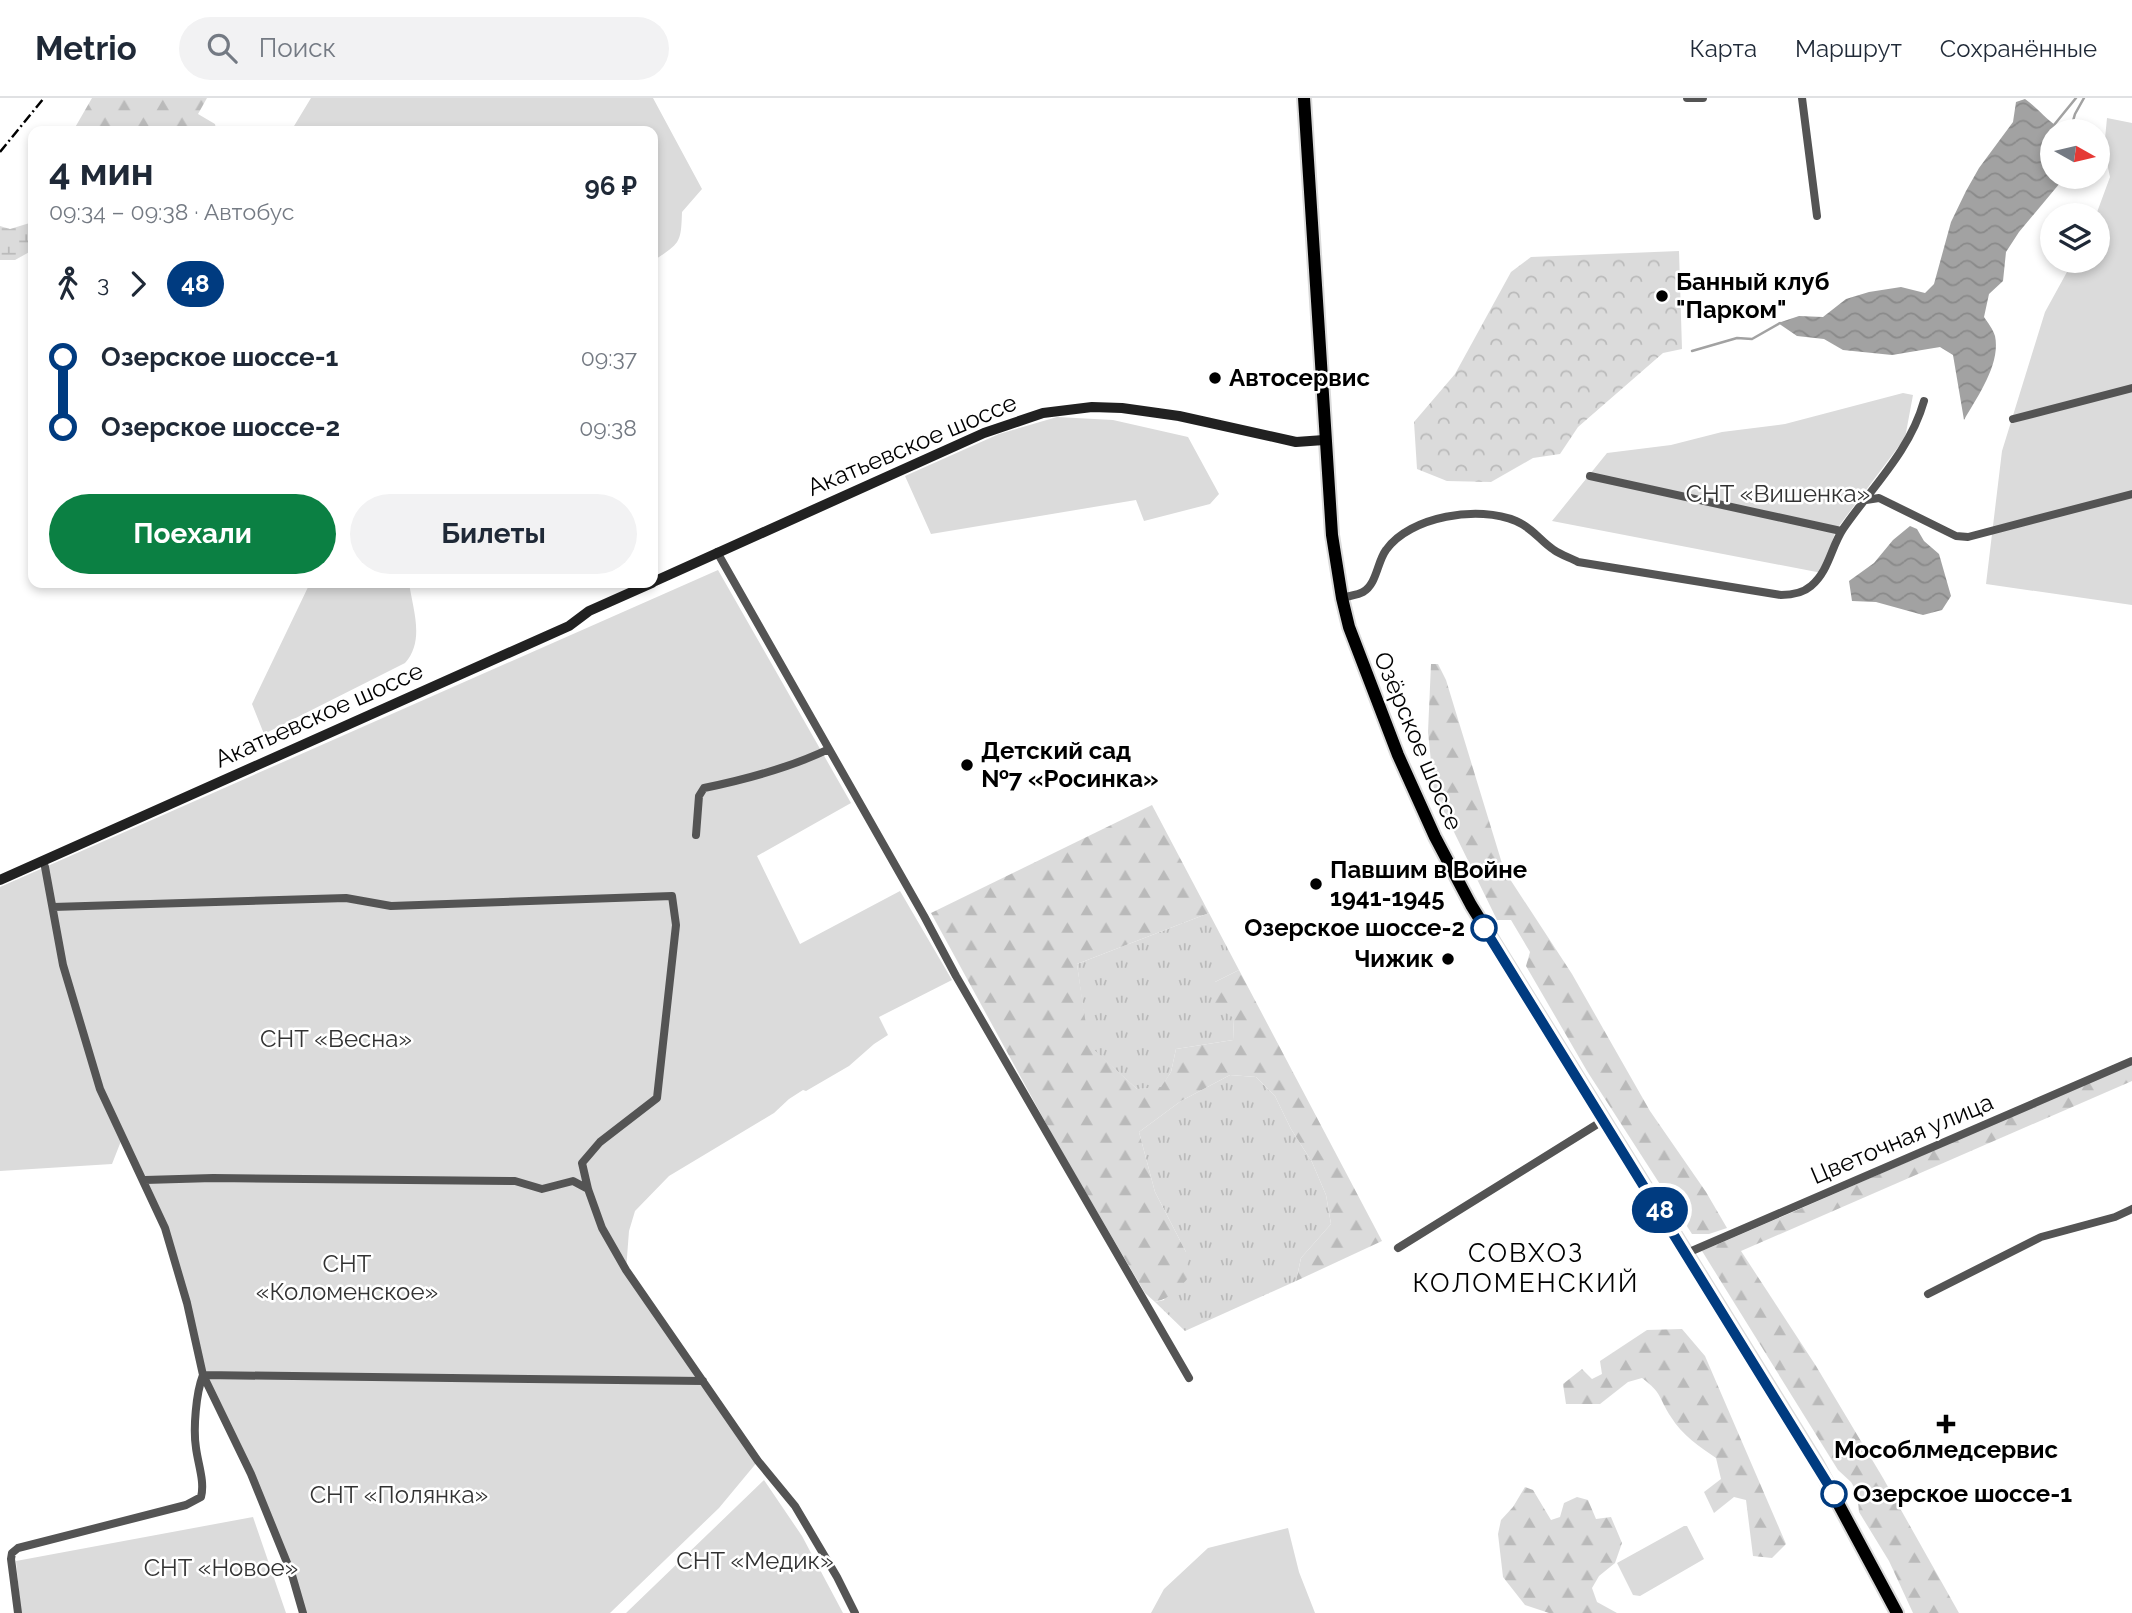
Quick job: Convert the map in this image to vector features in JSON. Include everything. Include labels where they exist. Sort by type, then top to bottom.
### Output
[{"type":"main road","name":"Озёрское шоссе","points":[[1304,98],[1332,535],[1349,627],[1398,755],[1455,877],[1513,976],[1836,1497],[1897,1613]]},
{"type":"main road","name":"Акатьевское шоссе","points":[[658,580],[984,433],[1043,413],[1092,407],[1122,408],[1179,416],[1296,442],[1324,440]]},
{"type":"main road","name":"Акатьевское шоссе","points":[[0,880],[569,626],[589,611],[641,588]]},
{"type":"street","points":[[1687,98],[1703,98]]},
{"type":"street","points":[[1802,98],[1817,216]]},
{"type":"street","points":[[2013,419],[2132,388]]},
{"type":"street","points":[[1342,598],[1364,592],[1372,581],[1384,552],[1395,539],[1415,527],[1469,514],[1497,515],[1516,521],[1534,531],[1553,550],[1578,562],[1781,595],[1803,591],[1813,584],[1831,557],[1841,531],[1908,441],[1918,424],[1924,401]]},
{"type":"street","points":[[1590,476],[1841,531]]},
{"type":"street","points":[[1866,500],[1879,498],[1956,536],[1968,537],[2132,494]]},
{"type":"street","points":[[717,552],[953,971],[1189,1378]]},
{"type":"street","points":[[696,835],[699,796],[704,788],[756,777],[829,749]]},
{"type":"street","points":[[45,867],[63,965],[100,1089],[145,1180],[165,1228],[187,1303],[203,1376],[251,1474],[292,1575],[303,1613]]},
{"type":"street","points":[[53,907],[346,898],[391,906],[671,896],[676,925],[657,1098],[600,1142],[582,1163],[588,1189],[602,1227],[626,1270],[758,1461],[795,1506],[855,1613]]},
{"type":"street","name":"Цветочная улица","points":[[1687,1253],[2132,1061]]},
{"type":"street","points":[[1398,1248],[1604,1120]]},
{"type":"street","points":[[145,1180],[213,1178],[515,1181],[542,1189],[573,1181],[588,1189]]},
{"type":"street","points":[[1928,1294],[2040,1237],[2115,1217],[2132,1209]]},
{"type":"street","points":[[203,1376],[703,1381]]},
{"type":"street","points":[[18,1613],[11,1559],[12,1553],[18,1548],[186,1505],[201,1497],[203,1487],[195,1443],[199,1387],[203,1376]]},
{"type":"green space","points":[[92,98],[207,98],[198,114],[215,126],[76,126]]},
{"type":"green space","points":[[311,98],[653,98],[702,189],[682,212],[680,237],[677,242],[658,258],[658,126],[294,126]]},
{"type":"green space","points":[[2107,118],[2132,123],[2132,605],[1986,584],[2002,451],[2045,312],[2066,273],[2110,273],[2110,203],[2100,203],[2106,189],[2110,189],[2110,119]]},
{"type":"green space","points":[[28,224],[28,253],[15,260],[0,260],[0,226],[10,229]]},
{"type":"green space","points":[[1679,251],[1682,349],[1663,353],[1578,427],[1560,454],[1533,458],[1491,482],[1447,481],[1417,469],[1414,422],[1455,374],[1511,272],[1531,257]]},
{"type":"green space","name":"СНТ «Вишенка»","points":[[1903,393],[1913,395],[1905,438],[1836,530],[1822,573],[1552,521],[1607,453],[1671,445],[1722,432],[1785,424]]},
{"type":"green space","points":[[1057,417],[1113,420],[1188,437],[1219,494],[1210,504],[1144,521],[1136,500],[931,534],[905,476],[999,434]]},
{"type":"green space","points":[[718,570],[851,803],[757,856],[800,944],[900,891],[952,980],[879,1017],[888,1035],[849,1066],[806,1091],[803,1090],[774,1113],[669,1176],[635,1211],[629,1231],[626,1270],[758,1461],[719,1508],[610,1613],[303,1613],[292,1575],[203,1375],[165,1228],[123,1136],[112,1164],[0,1171],[0,887]]},
{"type":"green space","points":[[308,588],[410,588],[416,635],[415,645],[405,663],[264,734],[252,704]]},
{"type":"green space","points":[[1431,664],[1438,664],[1446,680],[1504,870],[1572,974],[1650,1111],[1706,1192],[1727,1228],[1709,1234],[1692,1234],[1587,1071],[1526,966],[1530,952],[1511,920],[1497,920],[1434,791],[1428,732]]},
{"type":"green space","points":[[1152,805],[1209,913],[1077,964],[1089,1045],[1137,1089],[1161,1087],[1171,1072],[1176,1049],[1233,1040],[1234,1018],[1211,1004],[1215,982],[1239,970],[1382,1241],[1296,1281],[1301,1258],[1331,1224],[1326,1195],[1312,1162],[1291,1129],[1275,1096],[1256,1077],[1230,1075],[1181,1101],[1139,1132],[1155,1192],[1186,1252],[1189,1277],[1174,1293],[1160,1301],[1155,1302],[1145,1293],[1059,1147],[931,913]]},
{"type":"green space","points":[[1209,913],[1239,970],[1215,982],[1234,1018],[1233,1040],[1176,1049],[1171,1072],[1161,1088],[1137,1089],[1088,1045],[1077,964]]},
{"type":"green space","points":[[2132,1064],[2132,1081],[1741,1251],[1816,1366],[1959,1613],[1913,1613],[1889,1561],[1859,1512],[1857,1492],[1838,1470],[1702,1251]]},
{"type":"green space","points":[[1230,1075],[1256,1077],[1275,1096],[1291,1129],[1312,1162],[1326,1195],[1331,1224],[1301,1258],[1296,1281],[1185,1331],[1155,1302],[1164,1300],[1186,1252],[1155,1192],[1139,1132],[1181,1101]]},
{"type":"green space","points":[[1682,1329],[1705,1356],[1786,1544],[1772,1558],[1753,1556],[1746,1500],[1734,1497],[1714,1513],[1704,1492],[1721,1479],[1716,1458],[1680,1429],[1649,1383],[1642,1378],[1628,1382],[1600,1404],[1566,1404],[1563,1384],[1582,1369],[1592,1379],[1602,1374],[1600,1361],[1647,1330]]},
{"type":"green space","name":"СНТ «Медик»","points":[[764,1480],[802,1536],[843,1613],[626,1613]]},
{"type":"green space","points":[[1525,1487],[1533,1490],[1551,1520],[1560,1517],[1564,1503],[1577,1497],[1588,1500],[1596,1519],[1611,1517],[1622,1543],[1615,1563],[1599,1576],[1592,1588],[1597,1602],[1617,1613],[1549,1613],[1525,1605],[1503,1577],[1498,1534],[1501,1520]]},
{"type":"green space","name":"СНТ «Новое»","points":[[253,1517],[286,1613],[21,1613],[16,1561]]},
{"type":"green space","points":[[1687,1526],[1704,1559],[1640,1596],[1633,1595],[1617,1563]]},
{"type":"green space","points":[[1288,1528],[1299,1572],[1315,1613],[1151,1613],[1164,1589],[1208,1548]]},
{"type":"water","points":[[2025,99],[2048,119],[2040,119],[2040,189],[2055,189],[2043,203],[2040,203],[2040,207],[2006,252],[2003,281],[1989,294],[1984,317],[1995,336],[1995,358],[1987,380],[1964,420],[1953,355],[1940,347],[1892,355],[1843,350],[1824,339],[1797,336],[1778,323],[1799,316],[1823,317],[1846,299],[1869,292],[1901,287],[1925,293],[1934,284],[1951,222],[1979,168],[2013,122],[2016,102]]},
{"type":"water","points":[[1910,526],[1917,529],[1924,541],[1939,554],[1951,596],[1942,610],[1923,615],[1876,602],[1852,601],[1849,581],[1874,563],[1893,540]]},
{"type":"waterway","points":[[2059,119],[2076,98]]},
{"type":"waterway","points":[[2074,119],[2084,98]]},
{"type":"waterway","points":[[1692,351],[1737,338],[1752,339],[1780,323]]},
{"type":"railway","points":[[0,152],[44,98]]},
{"type":"bus line","name":"48","points":[[1484,928],[1834,1494]]},
{"type":"place","name":"Банный клуб \"Парком\"","points":[[1662,296]]},
{"type":"place","name":"Автосервис","points":[[1215,378]]},
{"type":"place","name":"Детский сад №7 «Росинка»","points":[[967,765]]},
{"type":"place","name":"Павшим в Войне 1941-1945","points":[[1316,884]]},
{"type":"place","name":"Озерское шоссе-2","points":[[1484,928]]},
{"type":"place","name":"Чижик","points":[[1448,959]]},
{"type":"place","name":"Мособлмедсервис","points":[[1946,1424]]},
{"type":"place","name":"Озерское шоссе-1","points":[[1834,1494]]},
{"type":"district","name":"СОВХОЗ КОЛОМЕНСКИЙ","points":[[1526,1268]]},
{"type":"park label","name":"СНТ «Весна»","points":[[336,1039]]},
{"type":"park label","name":"СНТ «Коломенское»","points":[[347,1278]]},
{"type":"park label","name":"СНТ «Полянка»","points":[[399,1495]]}]
